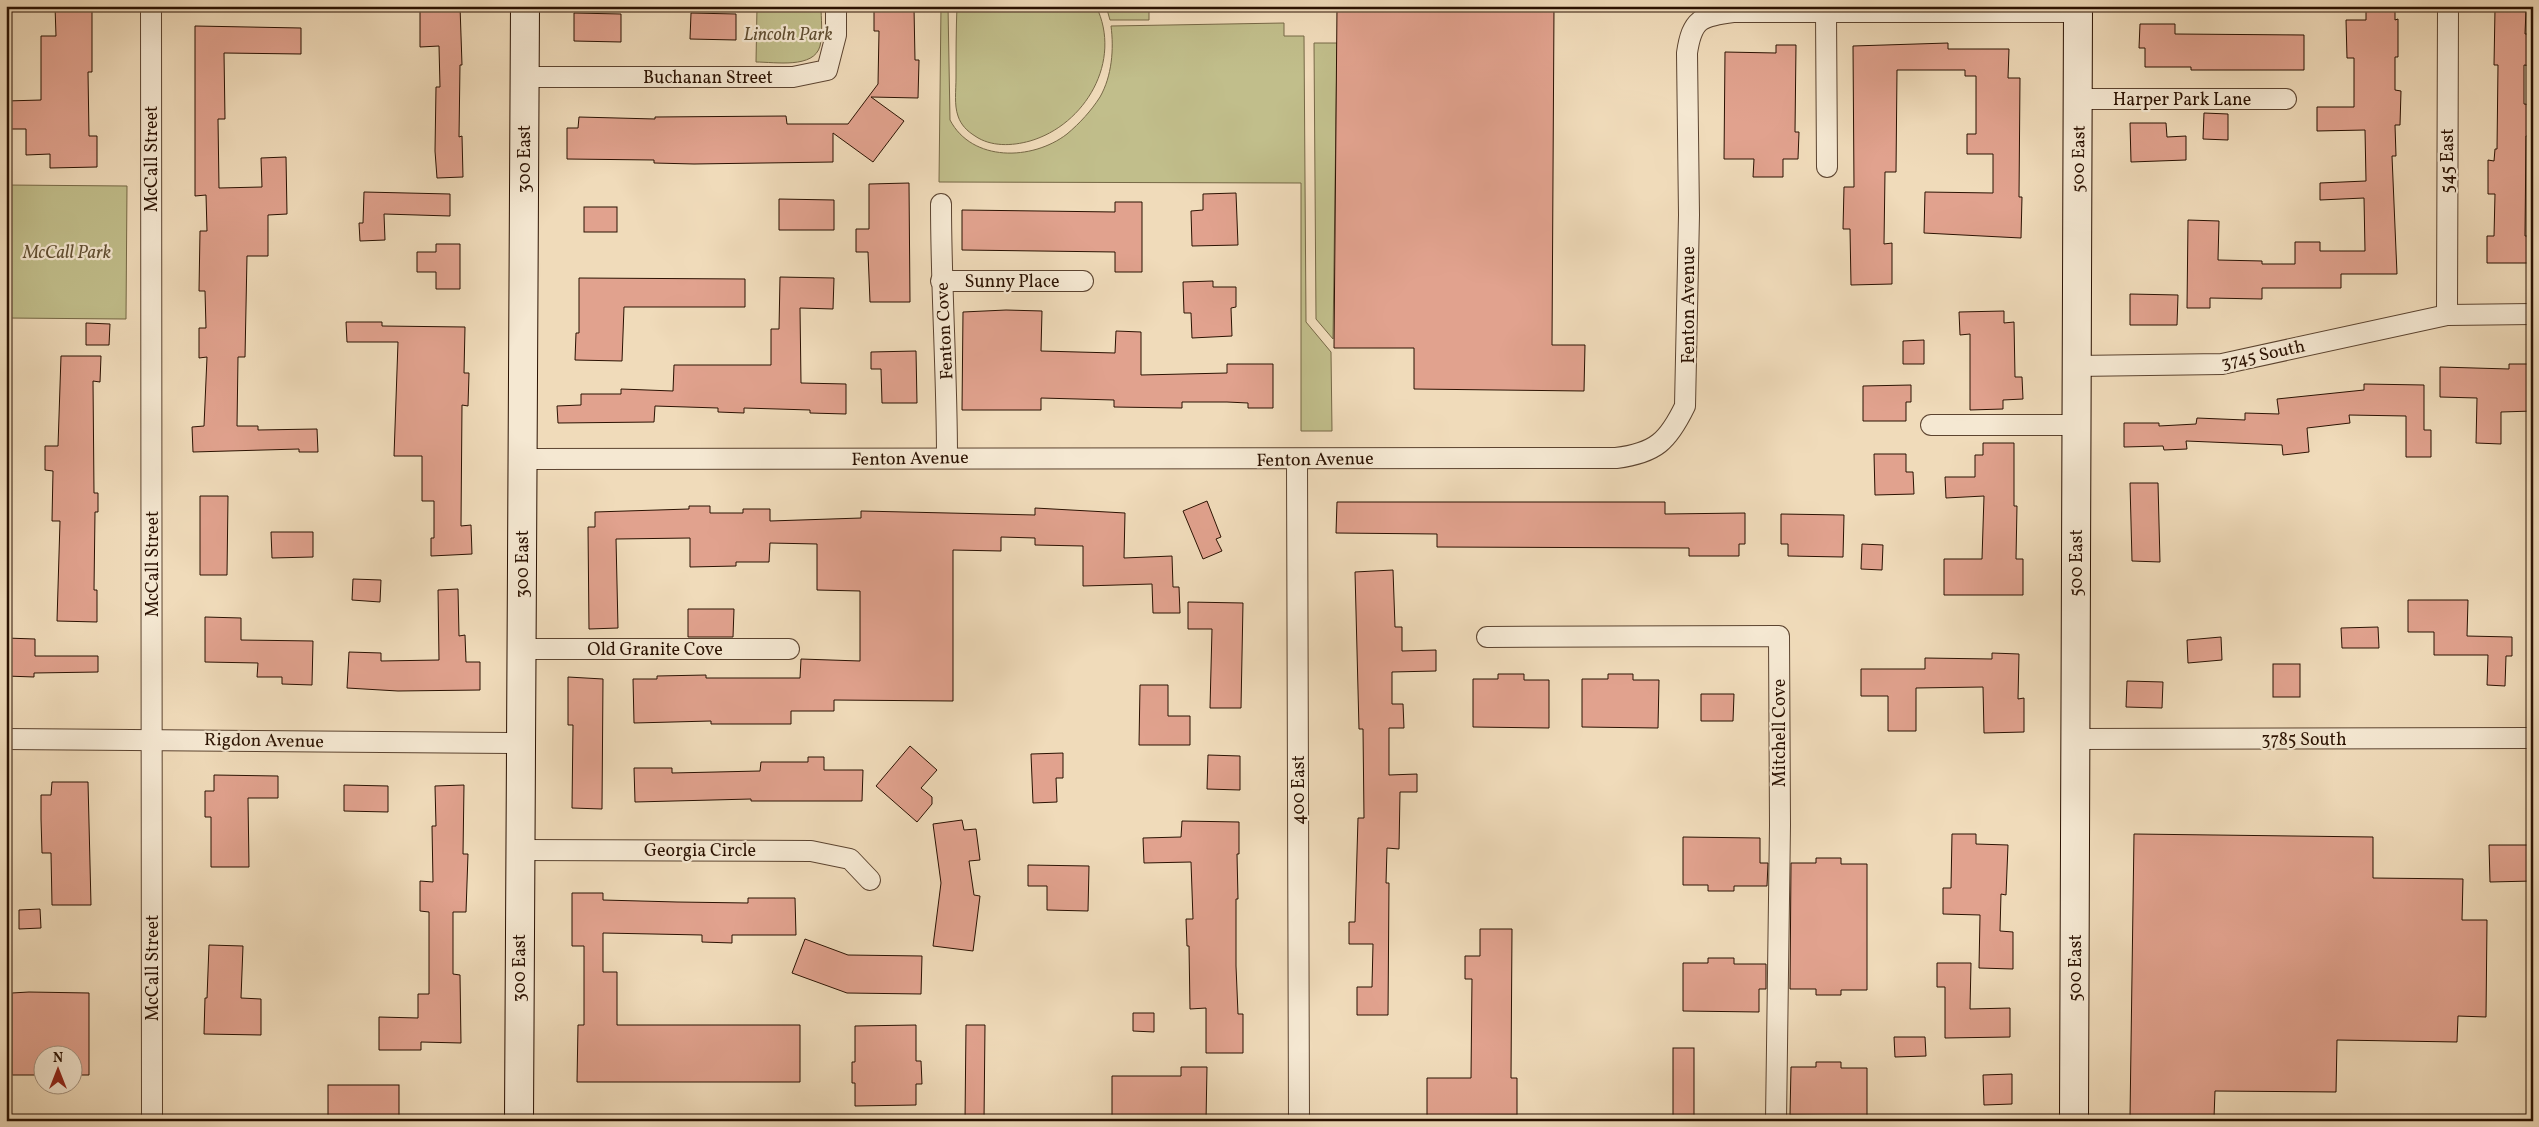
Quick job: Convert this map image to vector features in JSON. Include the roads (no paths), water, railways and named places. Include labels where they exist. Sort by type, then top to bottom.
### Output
[{"type":"street","name":"McCall Street","points":[[151,6],[152,1121]]},
{"type":"street","name":"300 East","points":[[519,1121],[525,6]]},
{"type":"street","name":"Buchanan Street","points":[[524,77],[793,77],[827,70],[836,35],[836,6]]},
{"type":"street","name":"545 East","points":[[2447,315],[2448,6]]},
{"type":"street","points":[[1827,167],[1826,12],[2078,9]]},
{"type":"street","name":"500 East","points":[[2074,1121],[2078,9]]},
{"type":"street","name":"Fenton Avenue","points":[[522,459],[947,457],[1297,460],[1616,458],[1636,456],[1654,448],[1672,432],[1686,406],[1687,53],[1690,36],[1699,22],[1708,15],[1733,12],[1826,12]]},
{"type":"street","name":"Harper Park Lane","points":[[2078,99],[2286,100]]},
{"type":"street","name":"Fenton Cove","points":[[941,204],[941,281],[947,372],[947,457]]},
{"type":"street","name":"Sunny Place","points":[[941,281],[1083,281]]},
{"type":"street","name":"3745 South","points":[[2076,366],[2222,364],[2447,315],[2533,314]]},
{"type":"street","points":[[1931,424],[2076,424]]},
{"type":"street","name":"400 East","points":[[1297,460],[1299,1121]]},
{"type":"street","name":"Mitchell Cove","points":[[1487,638],[1779,636],[1780,825],[1776,1121]]},
{"type":"street","name":"Old Granite Cove","points":[[522,649],[789,649]]},
{"type":"street","name":"3785 South","points":[[2075,739],[2533,738]]},
{"type":"street","name":"Rigdon Avenue","points":[[6,739],[521,743]]},
{"type":"street","name":"Georgia Circle","points":[[520,850],[811,851],[850,859],[870,880]]},
{"type":"park label","name":"Lincoln Park","points":[[788,34]]},
{"type":"park label","name":"McCall Park","points":[[67,252]]}]
